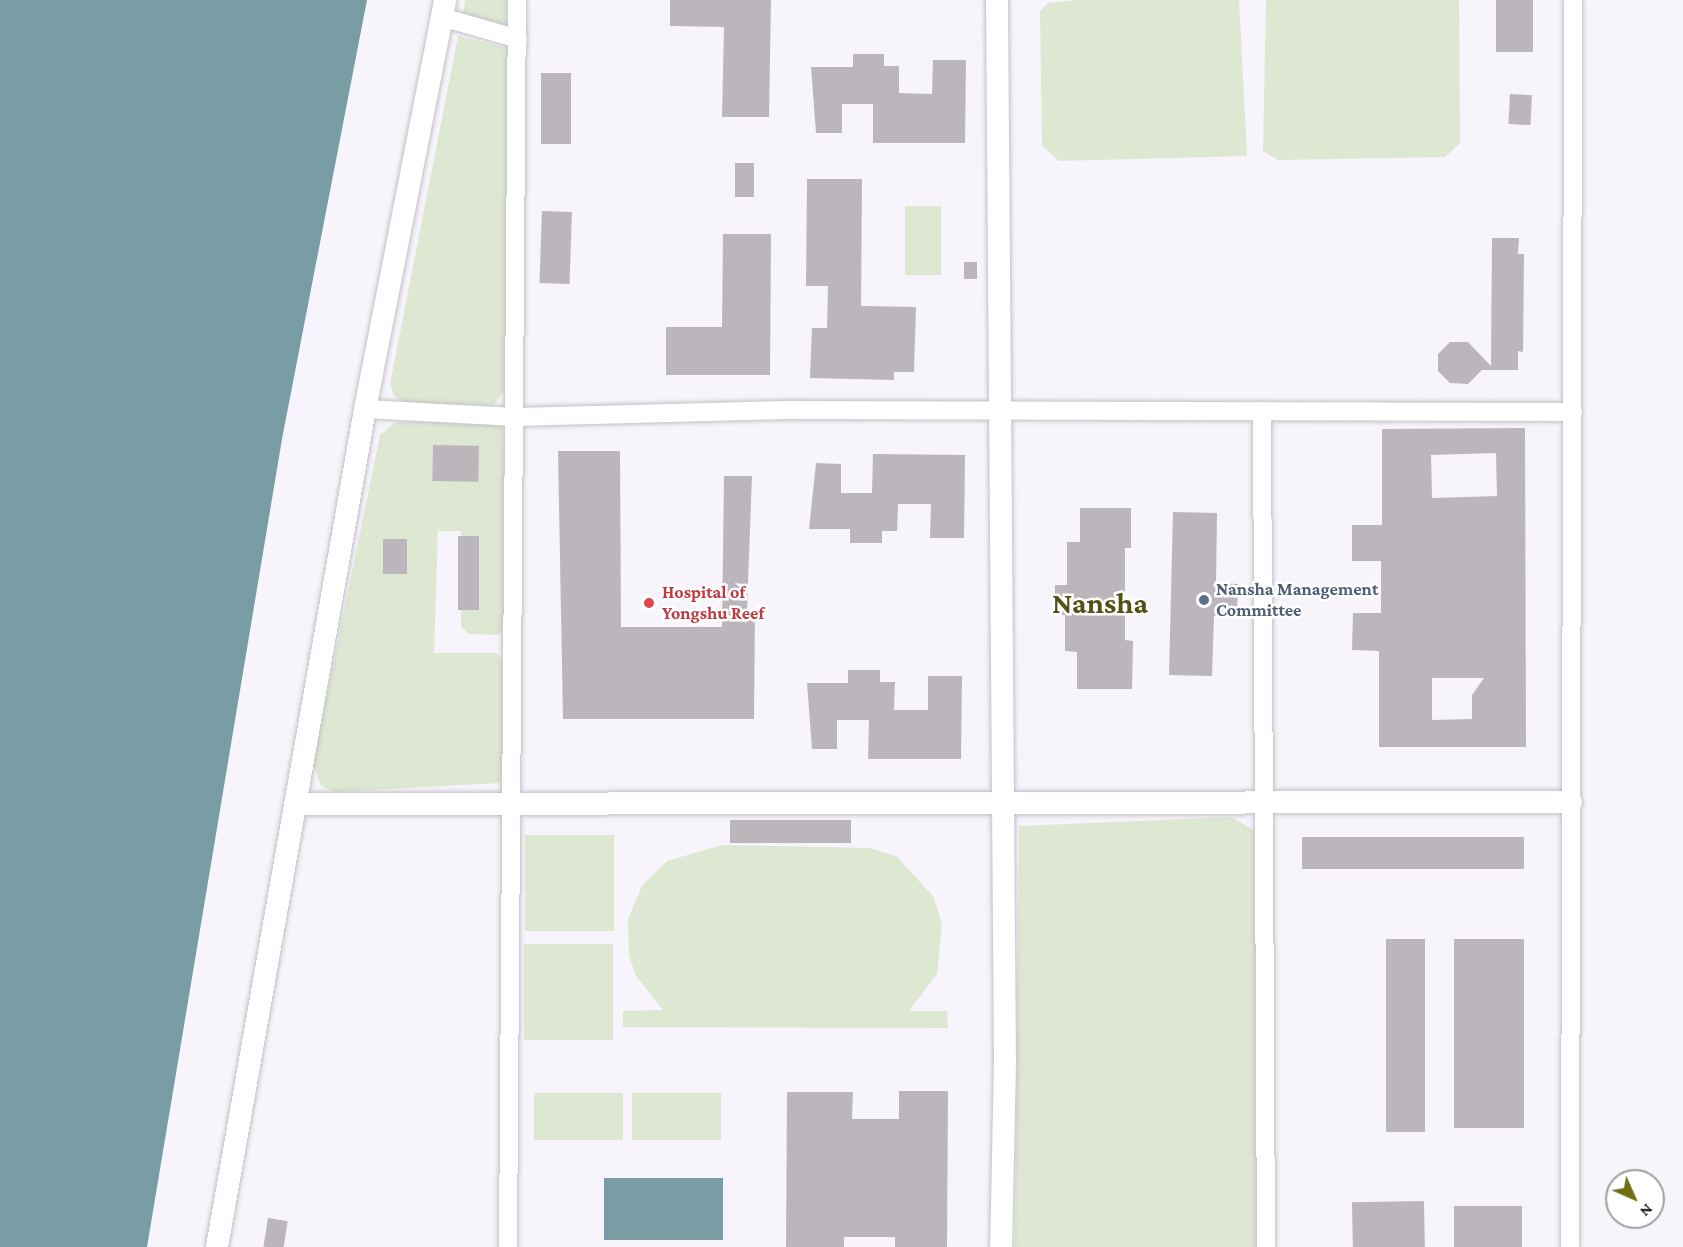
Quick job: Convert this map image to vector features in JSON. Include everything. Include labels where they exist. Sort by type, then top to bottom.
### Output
[{"type":"street","points":[[508,1247],[514,802],[517,0]]},
{"type":"street","points":[[997,0],[1001,802],[1005,1061],[1001,1247]]},
{"type":"street","points":[[1570,1247],[1573,0]]},
{"type":"street","points":[[217,1247],[365,409],[444,8],[518,39]]},
{"type":"street","points":[[365,409],[516,417],[786,410],[1000,414],[1262,411],[1573,412]]},
{"type":"street","points":[[1262,411],[1266,1247]]},
{"type":"street","points":[[295,804],[1571,802]]},
{"type":"green space","points":[[465,0],[507,0],[507,25],[463,15]]},
{"type":"green space","points":[[1077,0],[1239,0],[1247,156],[1059,161],[1042,146],[1040,11],[1048,3]]},
{"type":"green space","points":[[1266,0],[1459,0],[1460,143],[1445,157],[1278,160],[1263,151]]},
{"type":"green space","points":[[458,36],[508,48],[507,387],[494,405],[408,404],[394,396],[390,384]]},
{"type":"green space","points":[[905,206],[941,206],[941,275],[905,275]]},
{"type":"green space","points":[[396,422],[492,422],[503,427],[507,624],[498,635],[469,634],[461,627],[461,531],[438,531],[434,653],[496,653],[506,662],[506,772],[499,783],[335,792],[321,786],[313,764],[380,435]]},
{"type":"green space","points":[[1232,817],[1256,832],[1257,1247],[1015,1247],[1019,826]]},
{"type":"green space","points":[[525,835],[614,835],[614,931],[525,931]]},
{"type":"green space","points":[[722,845],[869,848],[896,856],[933,896],[942,924],[937,974],[909,1011],[947,1011],[948,1028],[623,1027],[623,1011],[663,1010],[636,976],[629,956],[628,919],[642,886],[667,861]]},
{"type":"green space","points":[[524,944],[613,944],[613,1040],[524,1040]]},
{"type":"green space","points":[[534,1093],[623,1093],[623,1140],[534,1140]]},
{"type":"green space","points":[[632,1093],[721,1093],[721,1140],[632,1140]]},
{"type":"water","points":[[0,0],[367,0],[282,439],[147,1247],[0,1247]]},
{"type":"water","points":[[604,1178],[723,1178],[723,1240],[604,1240]]},
{"type":"building","points":[[670,0],[771,0],[769,117],[722,117],[724,27],[670,26]]},
{"type":"building","points":[[1496,0],[1533,0],[1533,52],[1496,52]]},
{"type":"building","points":[[853,54],[884,54],[884,66],[899,66],[899,93],[932,94],[933,60],[966,60],[965,143],[873,143],[873,104],[842,104],[842,133],[816,133],[811,67],[853,67]]},
{"type":"building","points":[[541,73],[571,73],[571,144],[541,144]]},
{"type":"building","points":[[1510,94],[1532,95],[1530,125],[1508,124]]},
{"type":"building","points":[[735,163],[754,163],[754,197],[735,197]]},
{"type":"building","points":[[807,179],[862,179],[861,306],[916,307],[914,372],[894,372],[894,380],[810,378],[812,328],[827,328],[828,286],[806,286]]},
{"type":"building","points":[[542,211],[572,212],[569,284],[539,283]]},
{"type":"building","points":[[723,234],[771,234],[770,375],[666,375],[666,327],[722,327]]},
{"type":"building","points":[[1492,238],[1519,238],[1518,254],[1524,254],[1523,352],[1518,351],[1518,370],[1482,370],[1468,384],[1450,383],[1438,371],[1438,354],[1450,342],[1468,342],[1491,366]]},
{"type":"building","points":[[964,262],[977,262],[977,279],[964,279]]},
{"type":"building","points":[[1525,428],[1526,747],[1379,747],[1379,651],[1352,650],[1353,613],[1381,613],[1381,561],[1352,561],[1352,525],[1382,525],[1382,429]],"holes":[[[1496,453],[1497,496],[1432,498],[1431,455]],[[1432,678],[1484,678],[1472,695],[1472,719],[1432,720]]]},
{"type":"building","points":[[433,445],[479,446],[478,482],[432,481]]},
{"type":"building","points":[[558,451],[620,451],[621,627],[722,627],[724,476],[752,476],[747,610],[755,610],[754,719],[563,719]]},
{"type":"building","points":[[873,454],[965,455],[964,538],[930,538],[931,504],[898,504],[897,531],[882,531],[882,543],[850,543],[850,529],[809,529],[816,463],[841,464],[841,493],[872,493]]},
{"type":"building","points":[[1080,508],[1131,508],[1131,548],[1125,548],[1125,640],[1133,641],[1132,689],[1077,689],[1077,652],[1065,651],[1065,615],[1055,615],[1055,585],[1067,585],[1067,542],[1080,542]]},
{"type":"building","name":"Nansha Management Committee","points":[[1173,512],[1217,513],[1216,583],[1238,584],[1237,616],[1214,616],[1212,676],[1169,675]]},
{"type":"building","points":[[458,536],[479,536],[479,610],[458,610]]},
{"type":"building","points":[[383,539],[407,539],[407,574],[383,574]]},
{"type":"building","points":[[848,670],[880,670],[880,682],[895,682],[894,710],[928,710],[928,676],[962,676],[961,759],[868,759],[869,720],[837,720],[837,749],[812,749],[807,683],[848,683]]},
{"type":"building","points":[[730,820],[851,820],[851,843],[730,843]]},
{"type":"building","points":[[1302,837],[1524,837],[1524,869],[1302,869]]},
{"type":"building","points":[[1386,939],[1425,939],[1425,1132],[1386,1132]]},
{"type":"building","points":[[1454,939],[1524,939],[1524,1128],[1454,1128]]},
{"type":"building","points":[[899,1091],[948,1091],[947,1247],[895,1247],[895,1237],[844,1237],[844,1247],[786,1247],[787,1092],[853,1092],[852,1119],[899,1119]]},
{"type":"building","points":[[1424,1201],[1425,1247],[1353,1247],[1352,1202]]},
{"type":"building","points":[[1454,1206],[1522,1206],[1522,1247],[1454,1247]]},
{"type":"building","points":[[268,1218],[288,1221],[284,1247],[263,1247]]},
{"type":"place","name":"Nansha Management Committee","points":[[1204,600]]},
{"type":"place","name":"Hospital of Yongshu Reef","points":[[649,603]]},
{"type":"district","name":"Nansha","points":[[1100,603]]}]
